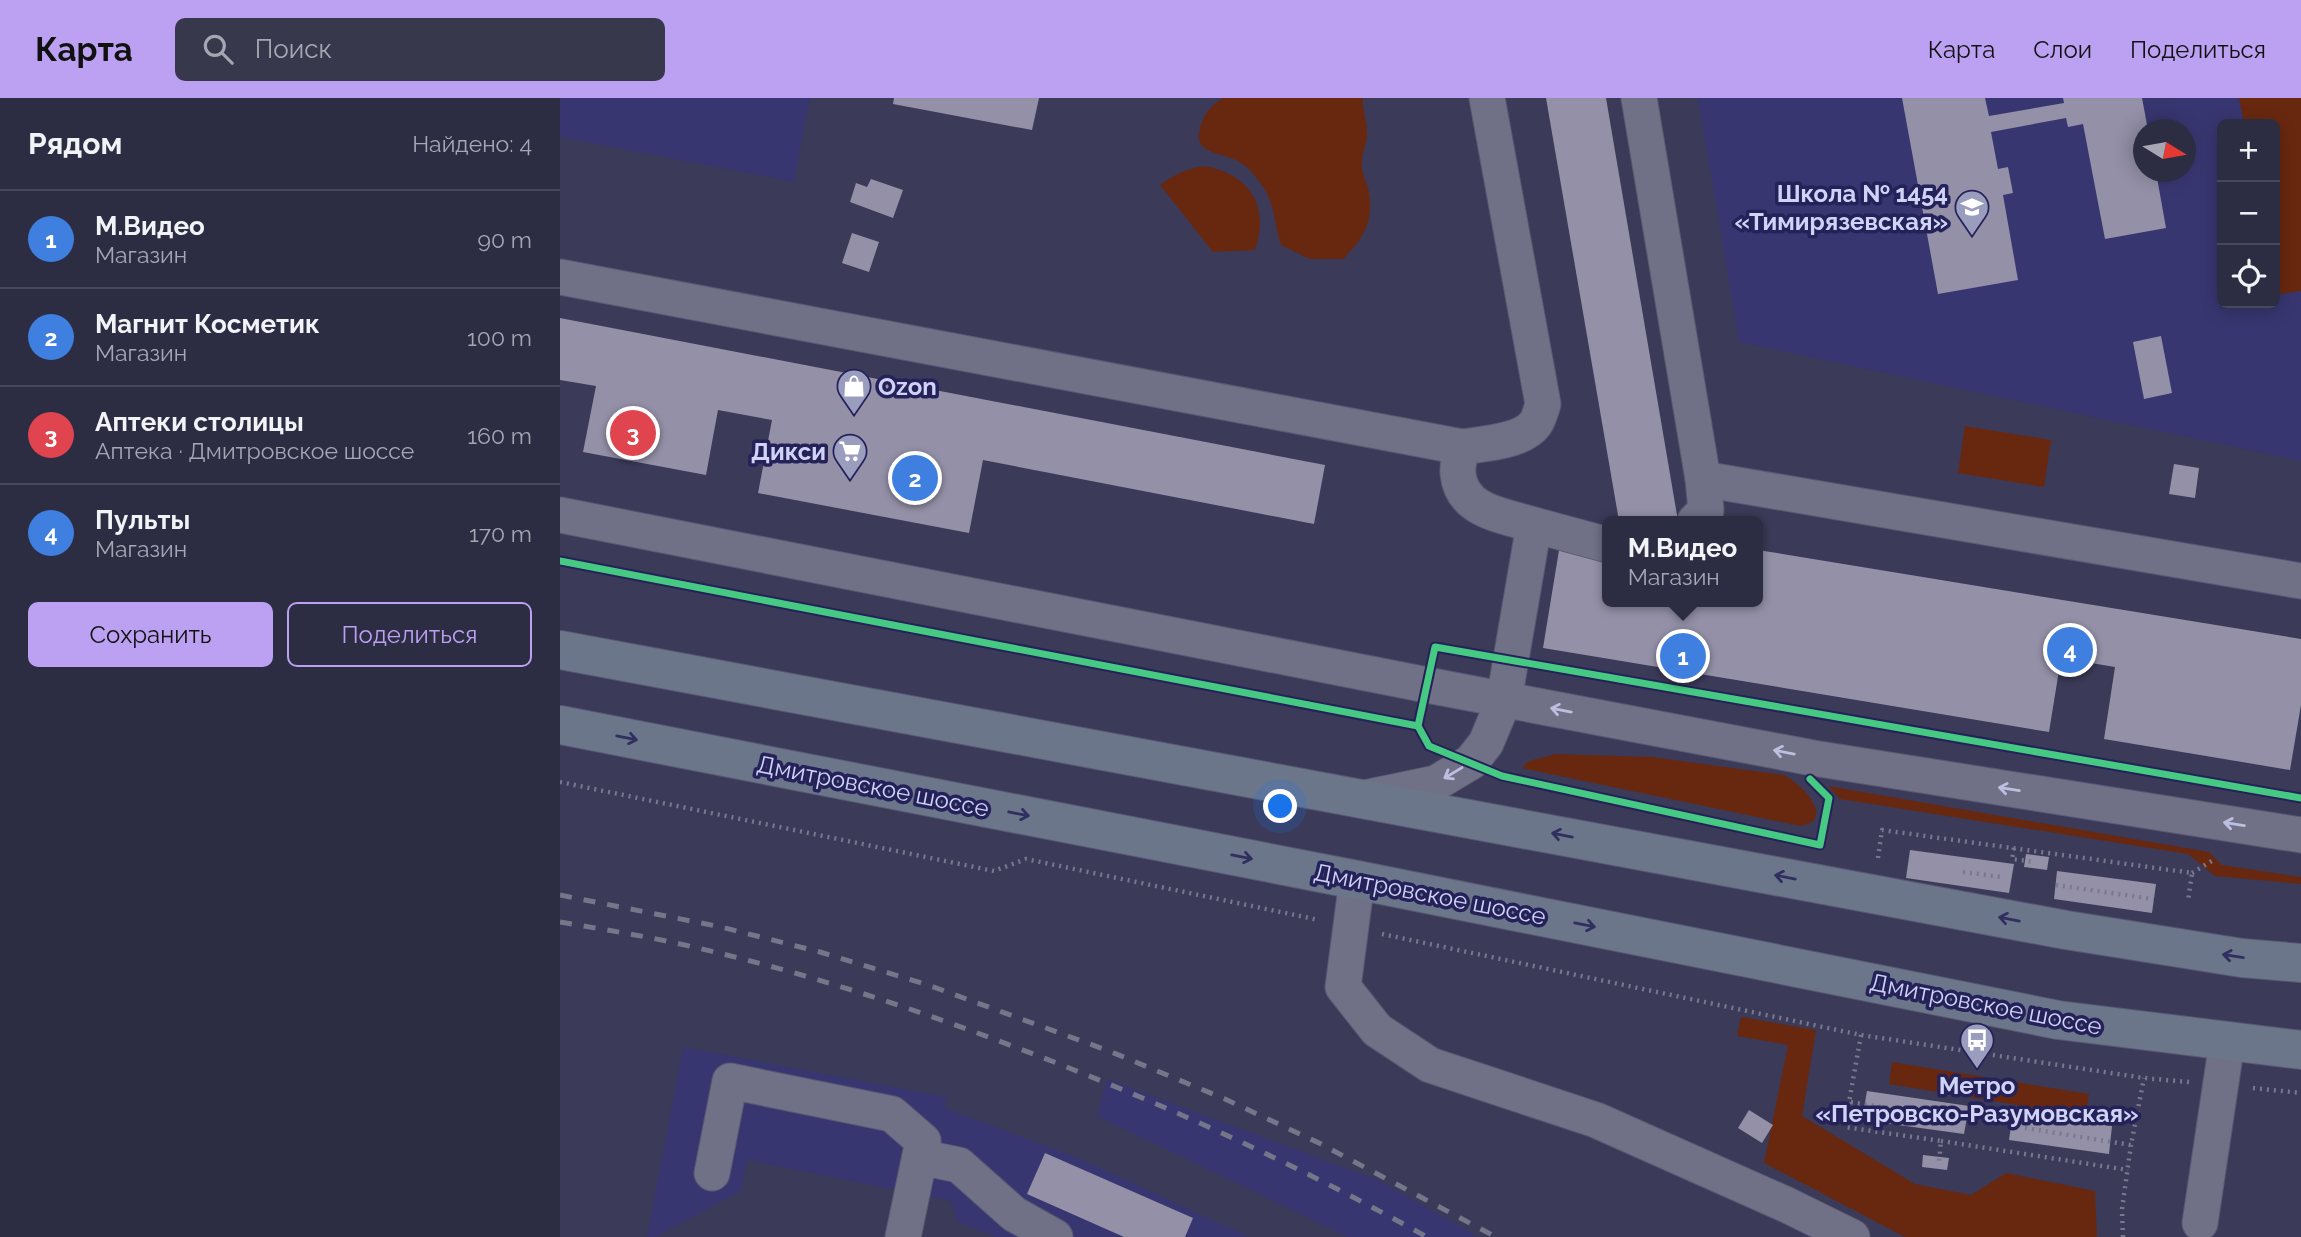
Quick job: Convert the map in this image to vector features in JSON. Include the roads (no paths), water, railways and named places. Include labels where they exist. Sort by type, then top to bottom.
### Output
[{"type":"main road","points":[[560,650],[2066,930],[2242,958],[2301,963]]},
{"type":"main road","name":"Дмитровское шоссе","points":[[560,725],[2058,1020],[2301,1050]]},
{"type":"street","points":[[560,277],[1462,447],[1494,443],[1521,435],[1535,425],[1543,404],[1488,98]]},
{"type":"street","points":[[1639,98],[1703,479],[1706,510],[1700,516]]},
{"type":"street","points":[[1462,447],[1457,472],[1464,497],[1479,508],[1602,543]]},
{"type":"street","points":[[1703,479],[2301,581]]},
{"type":"street","points":[[560,515],[1813,758],[2301,835]]},
{"type":"street","points":[[1364,799],[1436,783],[1471,762],[1486,743],[1504,699],[1534,525]]},
{"type":"street","points":[[1357,880],[1342,987],[1377,1030],[1430,1065],[1597,1120],[1852,1237]]},
{"type":"street","points":[[2200,1223],[2227,1042]]},
{"type":"street","points":[[712,1173],[730,1081],[892,1114],[923,1141],[904,1237]]},
{"type":"street","points":[[920,1157],[959,1166],[1014,1214],[1055,1237]]},
{"type":"railway","points":[[560,895],[721,927],[820,952],[928,985],[1109,1051],[1225,1099],[1319,1143],[1496,1237]]},
{"type":"railway","points":[[560,922],[721,953],[881,999],[960,1027],[1055,1062],[1217,1131],[1322,1181],[1427,1237]]},
{"type":"place","name":"Школа № 1454 «Тимирязевская»","points":[[1972,237]]},
{"type":"place","name":"Ozon","points":[[854,416]]},
{"type":"place","name":"Аптеки столицы","points":[[633,433]]},
{"type":"place","name":"Магнит Косметик","points":[[915,478]]},
{"type":"place","name":"Дикси","points":[[850,481]]},
{"type":"place","name":"Пульты","points":[[2070,650]]},
{"type":"place","name":"М.Видео","points":[[1683,656]]},
{"type":"place","name":"Метро «Петровско-Разумовская»","points":[[1977,1070]]}]
